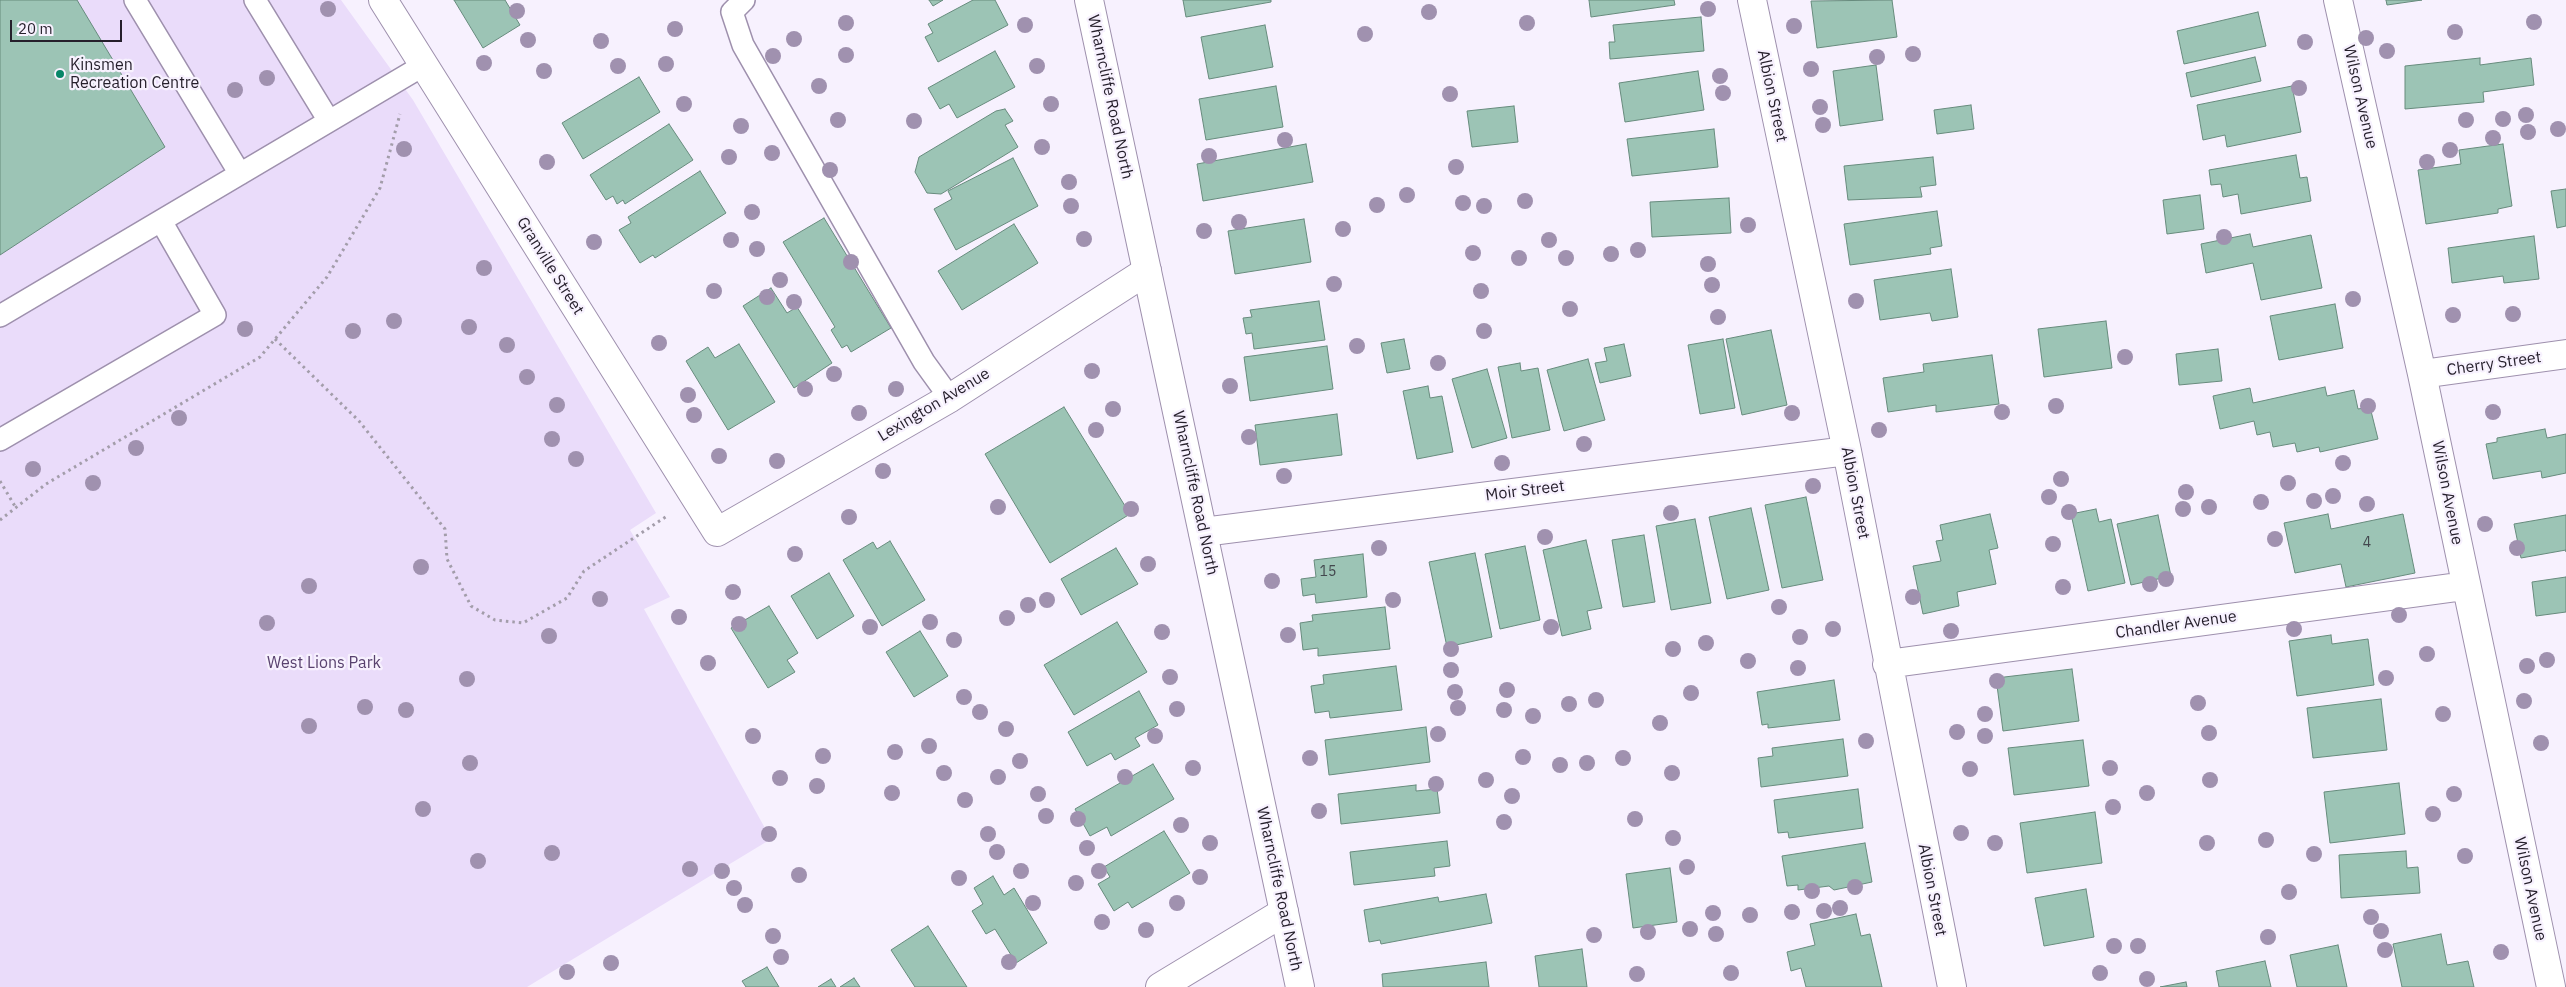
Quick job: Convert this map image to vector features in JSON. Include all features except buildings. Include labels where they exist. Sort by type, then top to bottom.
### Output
[{"type":"street","name":"Granville Street","points":[[383,0],[717,532]]},
{"type":"street","name":"Wharncliffe Road North","points":[[1089,0],[1300,987]]},
{"type":"street","name":"Albion Street","points":[[1752,0],[1847,451],[1887,664],[1952,987]]},
{"type":"street","name":"Wilson Avenue","points":[[2338,0],[2422,374],[2465,586],[2551,987]]},
{"type":"street","name":"Lexington Avenue","points":[[717,532],[950,398],[1147,271]]},
{"type":"street","name":"Cherry Street","points":[[2422,374],[2566,354]]},
{"type":"street","name":"Moir Street","points":[[1203,532],[1847,451]]},
{"type":"street","name":"Chandler Avenue","points":[[1887,664],[2465,586]]},
{"type":"street","points":[[1160,987],[1284,912]]},
{"type":"lane","points":[[135,0],[240,174]]},
{"type":"lane","points":[[255,0],[329,121]]},
{"type":"lane","points":[[744,0],[732,12],[744,45],[924,362],[950,398]]},
{"type":"lane","points":[[0,316],[424,65]]},
{"type":"lane","points":[[0,440],[214,314],[161,221]]},
{"type":"path","points":[[275,339],[359,421],[445,529],[447,559],[471,606],[495,620],[523,623],[566,598],[584,571],[695,498]]},
{"type":"path","points":[[0,481],[16,508]]},
{"type":"green space","name":"West Lions Park","points":[[0,0],[341,0],[413,100],[656,513],[630,530],[670,597],[644,609],[771,839],[527,987],[0,987]]},
{"type":"place","name":"Kinsmen Recreation Centre","points":[[60,74]]}]
